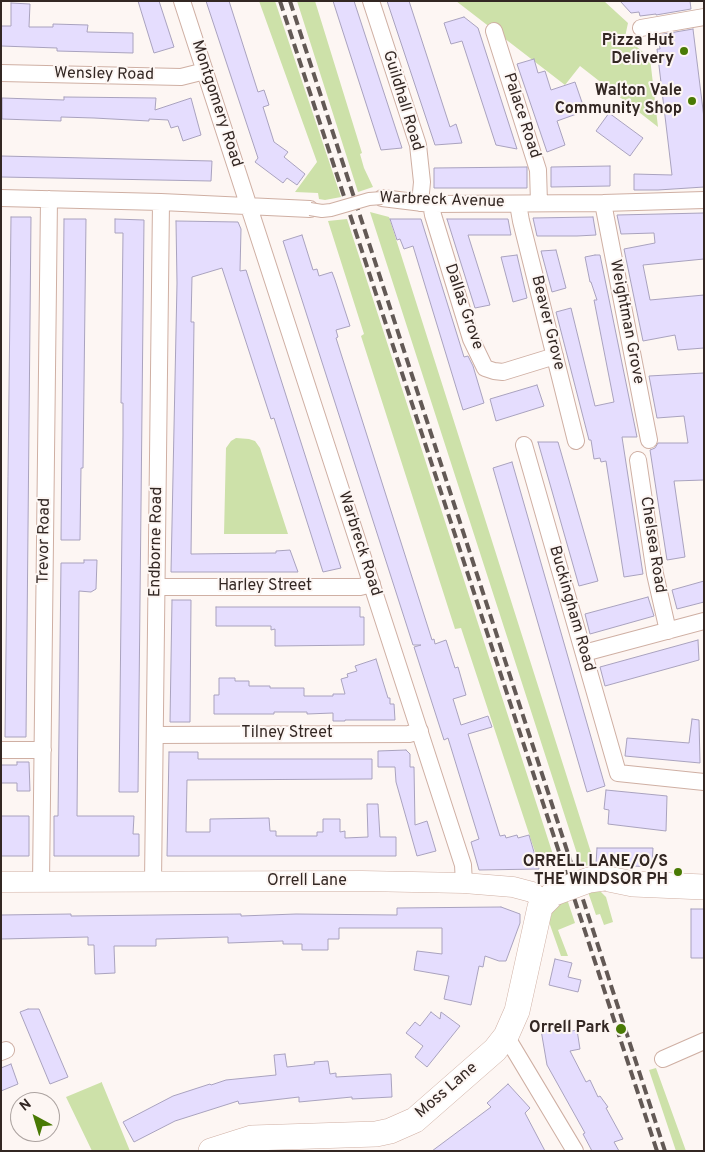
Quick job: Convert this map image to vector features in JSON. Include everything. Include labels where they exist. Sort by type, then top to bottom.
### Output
[{"type":"main road","points":[[549,897],[589,880],[704,876]]},
{"type":"main road","points":[[604,878],[632,884],[704,887]]},
{"type":"main road","name":"Moss Lane","points":[[211,1151],[252,1138],[352,1144],[415,1120],[494,1050],[506,1036],[517,1011],[540,907],[549,897]]},
{"type":"street","name":"Montgomery Road","points":[[182,1],[250,207]]},
{"type":"street","name":"Guildhall Road","points":[[371,1],[418,145],[426,204]]},
{"type":"street","points":[[640,28],[704,18]]},
{"type":"street","name":"Palace Road","points":[[494,30],[538,170],[539,204]]},
{"type":"street","name":"Wensley Road","points":[[1,73],[181,76],[205,71]]},
{"type":"street","name":"Warbreck Avenue","points":[[1,198],[161,202],[322,211],[369,199],[382,198],[426,204],[603,204],[704,200]]},
{"type":"street","name":"Trevor Road","points":[[41,882],[49,199]]},
{"type":"street","name":"Endborne Road","points":[[153,882],[161,202]]},
{"type":"street","name":"Dallas Grove","points":[[426,204],[433,216],[468,332],[482,364],[490,370],[499,372],[555,356]]},
{"type":"street","name":"Beaver Grove","points":[[518,204],[576,441]]},
{"type":"street","name":"Weightman Grove","points":[[603,204],[649,440]]},
{"type":"street","name":"Warbreck Road","points":[[250,207],[463,865],[464,883]]},
{"type":"street","name":"Buckingham Road","points":[[524,446],[618,773],[704,782]]},
{"type":"street","name":"Chelsea Road","points":[[638,460],[654,574],[668,630]]},
{"type":"street","name":"Harley Street","points":[[157,587],[360,587],[372,584]]},
{"type":"street","points":[[584,653],[704,621]]},
{"type":"street","name":"Tilney Street","points":[[155,734],[409,734],[420,731]]},
{"type":"street","points":[[1,750],[43,750]]},
{"type":"street","name":"Orrell Lane","points":[[1,882],[362,881],[464,883],[513,887],[549,897]]},
{"type":"street","points":[[506,1036],[575,1151]]},
{"type":"street","points":[[663,1059],[704,1041]]},
{"type":"green space","points":[[259,1],[275,1],[341,197],[325,200],[319,199],[318,193],[295,192],[317,162]]},
{"type":"green space","points":[[297,1],[315,1],[362,153],[360,154],[364,168],[373,187],[358,192]]},
{"type":"green space","points":[[456,1],[604,1],[628,23],[625,37],[650,58],[658,127],[580,66],[565,85]]},
{"type":"green space","points":[[370,212],[389,217],[595,865],[581,866]]},
{"type":"green space","points":[[347,219],[557,867],[540,867],[461,628],[455,629],[361,336],[364,334],[328,221]]},
{"type":"green space","points":[[236,438],[255,441],[260,448],[288,534],[224,534],[226,448]]},
{"type":"green space","points":[[599,890],[606,897],[613,922],[604,925],[600,914],[596,915],[588,892]]},
{"type":"green space","points":[[567,899],[575,923],[558,930],[568,956],[561,956],[549,922],[553,910]]},
{"type":"green space","points":[[656,1068],[686,1151],[676,1151],[649,1070]]},
{"type":"green space","points":[[102,1082],[130,1151],[92,1151],[66,1097]]},
{"type":"building","points":[[138,1],[159,1],[174,47],[154,53]]},
{"type":"building","points":[[206,1],[229,1],[258,92],[264,90],[269,105],[263,107],[274,142],[288,152],[284,157],[305,174],[297,185],[287,178],[283,183],[255,162],[258,158]]},
{"type":"building","points":[[333,1],[354,1],[402,148],[381,150]]},
{"type":"building","points":[[387,1],[409,1],[450,127],[456,124],[462,143],[435,145]]},
{"type":"building","points":[[620,1],[690,1],[691,9],[640,16],[639,12],[631,13]]},
{"type":"building","points":[[11,3],[30,4],[29,27],[53,27],[53,24],[88,25],[87,32],[133,33],[133,53],[57,51],[57,48],[1,46],[1,26],[11,26]]},
{"type":"building","points":[[464,17],[478,28],[517,149],[496,145],[462,41],[451,44],[444,23]]},
{"type":"building","points":[[693,29],[704,118],[704,187],[634,190],[634,174],[672,175],[657,49],[660,49],[658,35]]},
{"type":"building","points":[[534,59],[538,73],[545,71],[551,90],[575,82],[585,111],[557,121],[565,145],[547,152],[517,64]]},
{"type":"building","points":[[64,97],[156,98],[155,110],[191,98],[201,135],[183,141],[178,126],[171,128],[168,120],[149,119],[149,121],[61,117],[61,121],[2,119],[2,98],[64,100]]},
{"type":"building","points":[[609,113],[643,138],[630,156],[596,131]]},
{"type":"building","points":[[1,156],[212,161],[211,181],[1,177]]},
{"type":"building","points":[[610,166],[610,186],[551,187],[551,167]]},
{"type":"building","points":[[527,167],[527,188],[434,188],[434,168]]},
{"type":"building","points":[[704,213],[704,259],[643,265],[650,300],[704,295],[704,348],[678,350],[675,335],[643,341],[624,249],[655,243],[654,233],[621,234],[617,215]]},
{"type":"building","points":[[11,217],[31,217],[26,737],[5,737]]},
{"type":"building","points":[[593,217],[596,235],[577,236],[537,236],[533,218]]},
{"type":"building","points":[[64,219],[86,219],[83,468],[81,468],[80,540],[61,540]]},
{"type":"building","points":[[115,219],[144,220],[138,792],[119,792],[123,233],[115,233]]},
{"type":"building","points":[[390,219],[421,219],[464,357],[468,356],[473,366],[484,403],[463,410],[413,246],[404,249],[400,239],[397,240]]},
{"type":"building","points":[[447,219],[508,219],[511,235],[468,235],[490,305],[475,308]]},
{"type":"building","points":[[176,221],[238,222],[241,229],[240,271],[246,270],[341,568],[323,572],[274,418],[271,419],[222,268],[192,277],[191,322],[194,322],[191,554],[276,553],[276,551],[290,550],[298,572],[171,572],[177,283]]},
{"type":"building","points":[[302,235],[313,270],[317,269],[319,276],[332,272],[350,326],[336,330],[338,337],[336,338],[432,640],[434,639],[435,644],[446,640],[455,668],[458,667],[466,695],[453,699],[461,725],[488,716],[492,727],[468,734],[500,836],[505,835],[506,838],[517,835],[518,838],[529,835],[539,869],[479,870],[471,842],[479,839],[448,738],[444,740],[414,647],[421,645],[413,645],[283,241]]},
{"type":"building","points":[[556,250],[566,288],[552,292],[541,251]]},
{"type":"building","points":[[517,255],[527,298],[513,302],[501,257]]},
{"type":"building","points":[[600,255],[637,437],[622,437],[643,574],[624,577],[606,461],[601,462],[600,458],[594,459],[591,440],[589,440],[556,312],[571,308],[595,406],[614,402],[594,300],[597,300],[590,282],[585,257]]},
{"type":"building","points":[[704,373],[704,480],[674,481],[685,557],[667,560],[650,450],[655,448],[658,443],[688,443],[684,416],[657,418],[649,376]]},
{"type":"building","points":[[537,385],[544,406],[496,421],[490,399]]},
{"type":"building","points":[[538,442],[558,442],[598,581],[579,586]]},
{"type":"building","points":[[512,462],[605,786],[587,792],[493,468]]},
{"type":"building","points":[[84,560],[97,560],[96,589],[91,592],[79,591],[77,816],[134,816],[133,834],[139,834],[139,856],[54,856],[54,816],[58,816],[61,563],[84,563]]},
{"type":"building","points":[[704,581],[704,602],[677,609],[672,590]]},
{"type":"building","points":[[648,597],[654,616],[590,634],[585,614]]},
{"type":"building","points":[[172,600],[191,600],[190,722],[170,722]]},
{"type":"building","points":[[216,607],[360,607],[360,617],[364,617],[364,645],[275,646],[275,629],[271,630],[271,626],[216,626]]},
{"type":"building","points":[[698,640],[699,660],[605,686],[600,667]]},
{"type":"building","points":[[376,659],[388,698],[390,698],[390,704],[394,704],[395,720],[333,721],[333,713],[307,714],[307,712],[214,714],[214,695],[219,695],[219,678],[235,678],[235,681],[249,681],[249,686],[304,688],[304,696],[333,696],[333,694],[345,694],[341,679],[348,677],[347,674],[357,671],[355,666]]},
{"type":"building","points":[[692,719],[699,720],[700,763],[625,756],[627,738],[689,743]]},
{"type":"building","points":[[406,750],[410,754],[410,767],[414,767],[415,825],[427,821],[436,851],[417,856],[396,782],[395,767],[378,767],[378,751]]},
{"type":"building","points":[[169,752],[198,752],[198,759],[372,759],[372,779],[187,780],[186,832],[210,832],[210,819],[269,818],[270,831],[276,831],[276,836],[317,836],[317,832],[323,832],[323,819],[340,819],[340,832],[345,831],[345,838],[368,837],[367,804],[378,804],[380,837],[396,837],[396,856],[167,856]]},
{"type":"building","points":[[17,762],[29,762],[30,791],[17,791],[17,783],[1,783],[1,765],[17,765]]},
{"type":"building","points":[[606,790],[667,796],[666,831],[608,824],[609,810],[604,809]]},
{"type":"building","points":[[1,816],[29,816],[29,856],[1,856]]},
{"type":"building","points":[[597,848],[653,848],[652,867],[596,864]]},
{"type":"building","points":[[501,907],[520,914],[520,923],[506,961],[499,961],[485,956],[483,967],[479,966],[471,1005],[444,999],[449,976],[414,970],[417,951],[442,954],[442,928],[339,928],[339,939],[328,939],[328,950],[302,950],[302,944],[283,944],[283,941],[228,943],[228,937],[156,939],[156,946],[114,946],[115,973],[95,974],[94,945],[88,945],[88,937],[1,939],[1,915],[397,915],[397,908]]},
{"type":"building","points":[[691,909],[704,909],[704,958],[691,958]]},
{"type":"building","points":[[555,959],[572,963],[568,977],[581,980],[578,992],[549,985]]},
{"type":"building","points":[[28,1009],[39,1009],[68,1077],[50,1084],[20,1012]]},
{"type":"building","points":[[431,1012],[440,1019],[441,1012],[460,1026],[427,1067],[415,1057],[423,1046],[406,1033],[415,1022],[420,1026]]},
{"type":"building","points":[[562,1026],[562,1033],[577,1030],[580,1049],[570,1051],[586,1082],[590,1080],[598,1097],[600,1096],[608,1107],[606,1108],[623,1139],[614,1142],[619,1151],[592,1151],[583,1134],[585,1133],[547,1065],[541,1030]]},
{"type":"building","points":[[285,1054],[287,1067],[328,1061],[330,1074],[336,1073],[336,1077],[391,1074],[392,1097],[352,1099],[352,1097],[299,1102],[299,1097],[239,1104],[238,1101],[175,1121],[134,1142],[123,1122],[173,1096],[210,1084],[226,1080],[276,1075],[274,1055]]},
{"type":"building","points":[[11,1064],[18,1084],[1,1091],[1,1068]]},
{"type":"building","points":[[508,1084],[530,1108],[525,1113],[545,1151],[432,1151],[491,1107],[487,1103]]},
{"type":"railway","points":[[280,1],[657,1151]]},
{"type":"railway","points":[[290,1],[665,1151]]},
{"type":"place","name":"Pizza Hut Delivery","points":[[684,51]]},
{"type":"place","name":"Walton Vale Community Shop","points":[[692,101]]},
{"type":"place","name":"ORRELL LANE/O/S THE WINDSOR PH","points":[[678,872]]},
{"type":"place","name":"Orrell Park","points":[[621,1029]]}]
